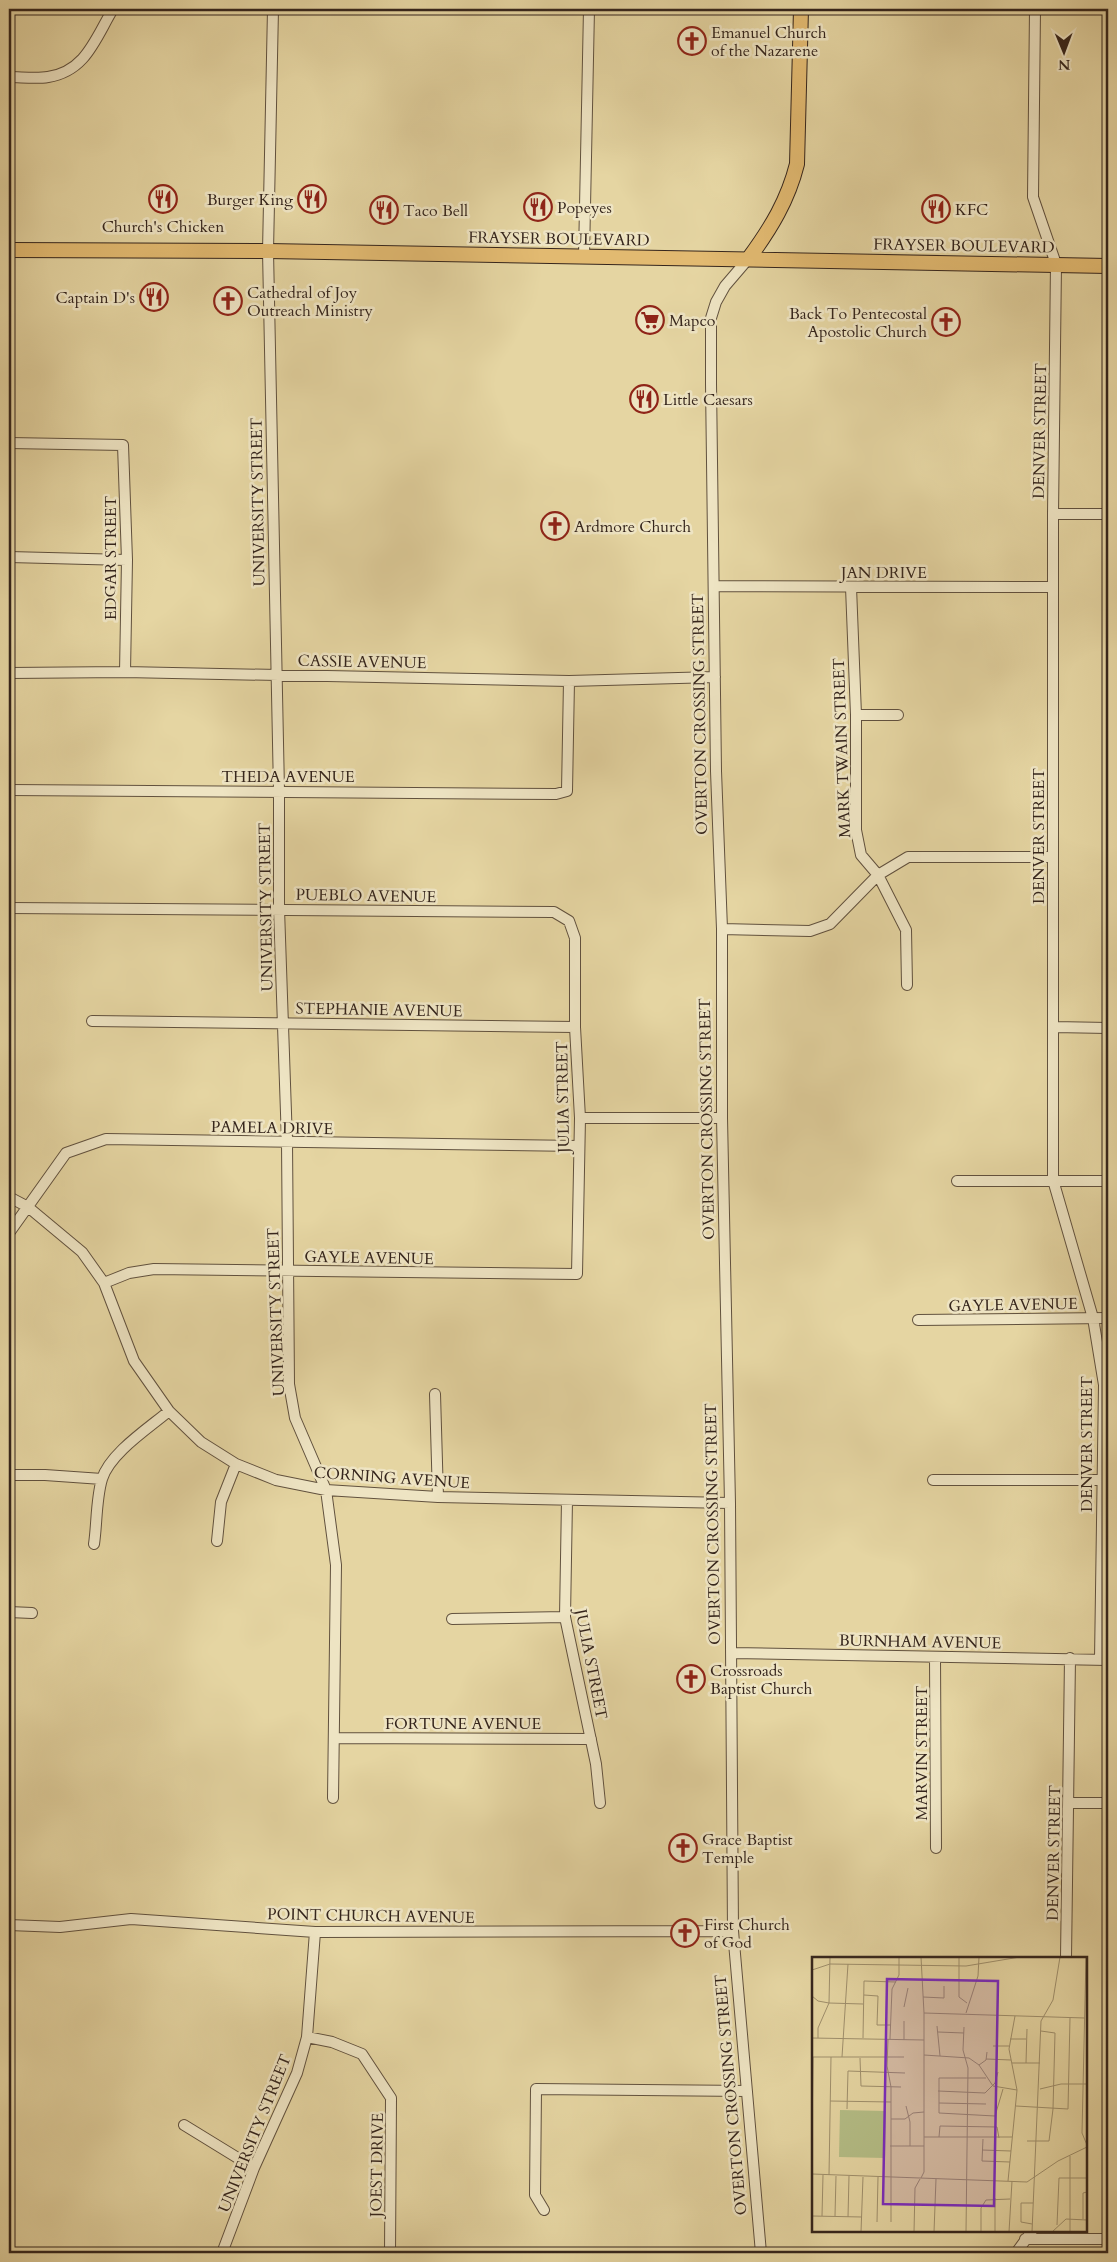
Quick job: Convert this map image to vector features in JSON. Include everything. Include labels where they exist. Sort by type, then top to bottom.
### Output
[{"type":"main road","name":"OVERTON CROSSING STREET","points":[[749,258],[770,229],[782,208],[793,182],[797,164],[801,9]]},
{"type":"main road","name":"FRAYSER BOULEVARD","points":[[9,250],[268,251],[749,258],[1108,266]]},
{"type":"street","points":[[9,77],[48,77],[69,71],[83,60],[112,9]]},
{"type":"street","name":"UNIVERSITY STREET","points":[[273,9],[268,251],[279,791],[279,909],[287,1142],[291,1392],[295,1418],[326,1490],[336,1565],[334,1798]]},
{"type":"street","points":[[584,256],[590,9]]},
{"type":"street","name":"DENVER STREET","points":[[1035,9],[1034,197],[1056,264],[1053,514],[1053,1180],[1093,1318],[1104,1385],[1104,1660]]},
{"type":"street","name":"OVERTON CROSSING STREET","points":[[749,258],[724,286],[711,318],[715,676],[722,929],[722,1118],[730,1503],[733,1931],[761,2253]]},
{"type":"street","name":"EDGAR STREET","points":[[9,443],[124,445],[127,560],[125,672]]},
{"type":"street","points":[[1053,514],[1108,514]]},
{"type":"street","points":[[9,557],[127,560]]},
{"type":"street","name":"JAN DRIVE","points":[[715,586],[1053,587]]},
{"type":"street","name":"MARK TWAIN STREET","points":[[850,587],[856,715],[856,830],[861,855],[878,875],[906,930],[906,984]]},
{"type":"street","name":"CASSIE AVENUE","points":[[9,673],[276,674],[569,681],[715,676]]},
{"type":"street","name":"THEDA AVENUE","points":[[9,790],[556,794],[566,791],[569,681]]},
{"type":"street","points":[[856,715],[898,715]]},
{"type":"street","points":[[722,929],[810,931],[830,924],[878,875],[908,857],[1052,857]]},
{"type":"street","name":"PUEBLO AVENUE","points":[[9,908],[554,912],[570,921]]},
{"type":"street","name":"JULIA STREET","points":[[570,921],[575,938],[575,1027],[580,1118],[577,1274]]},
{"type":"street","name":"STEPHANIE AVENUE","points":[[92,1021],[575,1027]]},
{"type":"street","points":[[1054,1027],[1108,1028]]},
{"type":"street","points":[[580,1118],[722,1118]]},
{"type":"street","name":"PAMELA DRIVE","points":[[9,1233],[66,1153],[106,1139],[579,1146]]},
{"type":"street","points":[[957,1181],[1108,1181]]},
{"type":"street","name":"CORNING AVENUE","points":[[9,1196],[28,1207],[82,1252],[104,1283],[134,1361],[169,1411],[201,1442],[236,1464],[276,1480],[326,1490],[438,1497],[730,1503]]},
{"type":"street","name":"GAYLE AVENUE","points":[[104,1283],[129,1273],[154,1269],[577,1274]]},
{"type":"street","name":"GAYLE AVENUE","points":[[918,1320],[1108,1318]]},
{"type":"street","points":[[435,1394],[438,1497]]},
{"type":"street","points":[[94,1544],[102,1479],[107,1468],[125,1447],[169,1411]]},
{"type":"street","points":[[217,1541],[221,1502],[236,1464]]},
{"type":"street","points":[[9,1475],[45,1475],[102,1479]]},
{"type":"street","points":[[934,1480],[1105,1480]]},
{"type":"street","name":"JULIA STREET","points":[[567,1500],[565,1616],[596,1764],[600,1803]]},
{"type":"street","points":[[9,1612],[32,1613]]},
{"type":"street","points":[[452,1619],[565,1616]]},
{"type":"street","name":"BURNHAM AVENUE","points":[[731,1653],[1104,1660]]},
{"type":"street","name":"MARVIN STREET","points":[[935,1657],[936,1848]]},
{"type":"street","name":"DENVER STREET","points":[[1066,1957],[1070,1658]]},
{"type":"street","name":"FORTUNE AVENUE","points":[[334,1738],[591,1739]]},
{"type":"street","points":[[1069,1803],[1108,1803]]},
{"type":"street","name":"POINT CHURCH AVENUE","points":[[9,1925],[60,1927],[131,1920],[315,1932],[733,1931]]},
{"type":"street","name":"UNIVERSITY STREET","points":[[222,2253],[254,2168],[297,2073],[307,2037],[315,1932]]},
{"type":"street","name":"JOEST DRIVE","points":[[307,2037],[332,2042],[362,2054],[391,2098],[390,2253]]},
{"type":"street","points":[[544,2210],[534,2195],[536,2089],[747,2091]]},
{"type":"street","points":[[184,2125],[254,2168]]},
{"type":"street","points":[[1016,2253],[1029,2235],[1108,2239]]},
{"type":"green space","points":[[1108,595],[1108,940],[1106,940]]},
{"type":"place","name":"Emanuel Church of the Nazarene","points":[[692,41]]},
{"type":"place","name":"Church's Chicken","points":[[163,199]]},
{"type":"place","name":"Burger King","points":[[312,199]]},
{"type":"place","name":"Popeyes","points":[[538,207]]},
{"type":"place","name":"KFC","points":[[936,209]]},
{"type":"place","name":"Taco Bell","points":[[384,210]]},
{"type":"place","name":"Captain D's","points":[[154,297]]},
{"type":"place","name":"Cathedral of Joy Outreach Ministry","points":[[228,301]]},
{"type":"place","name":"Mapco","points":[[650,320]]},
{"type":"place","name":"Back To Pentecostal Apostolic Church","points":[[946,322]]},
{"type":"place","name":"Little Caesars","points":[[644,399]]},
{"type":"place","name":"Ardmore Church","points":[[555,526]]},
{"type":"place","name":"Crossroads Baptist Church","points":[[691,1679]]},
{"type":"place","name":"Grace Baptist Temple","points":[[683,1848]]},
{"type":"place","name":"First Church of God","points":[[685,1933]]}]
